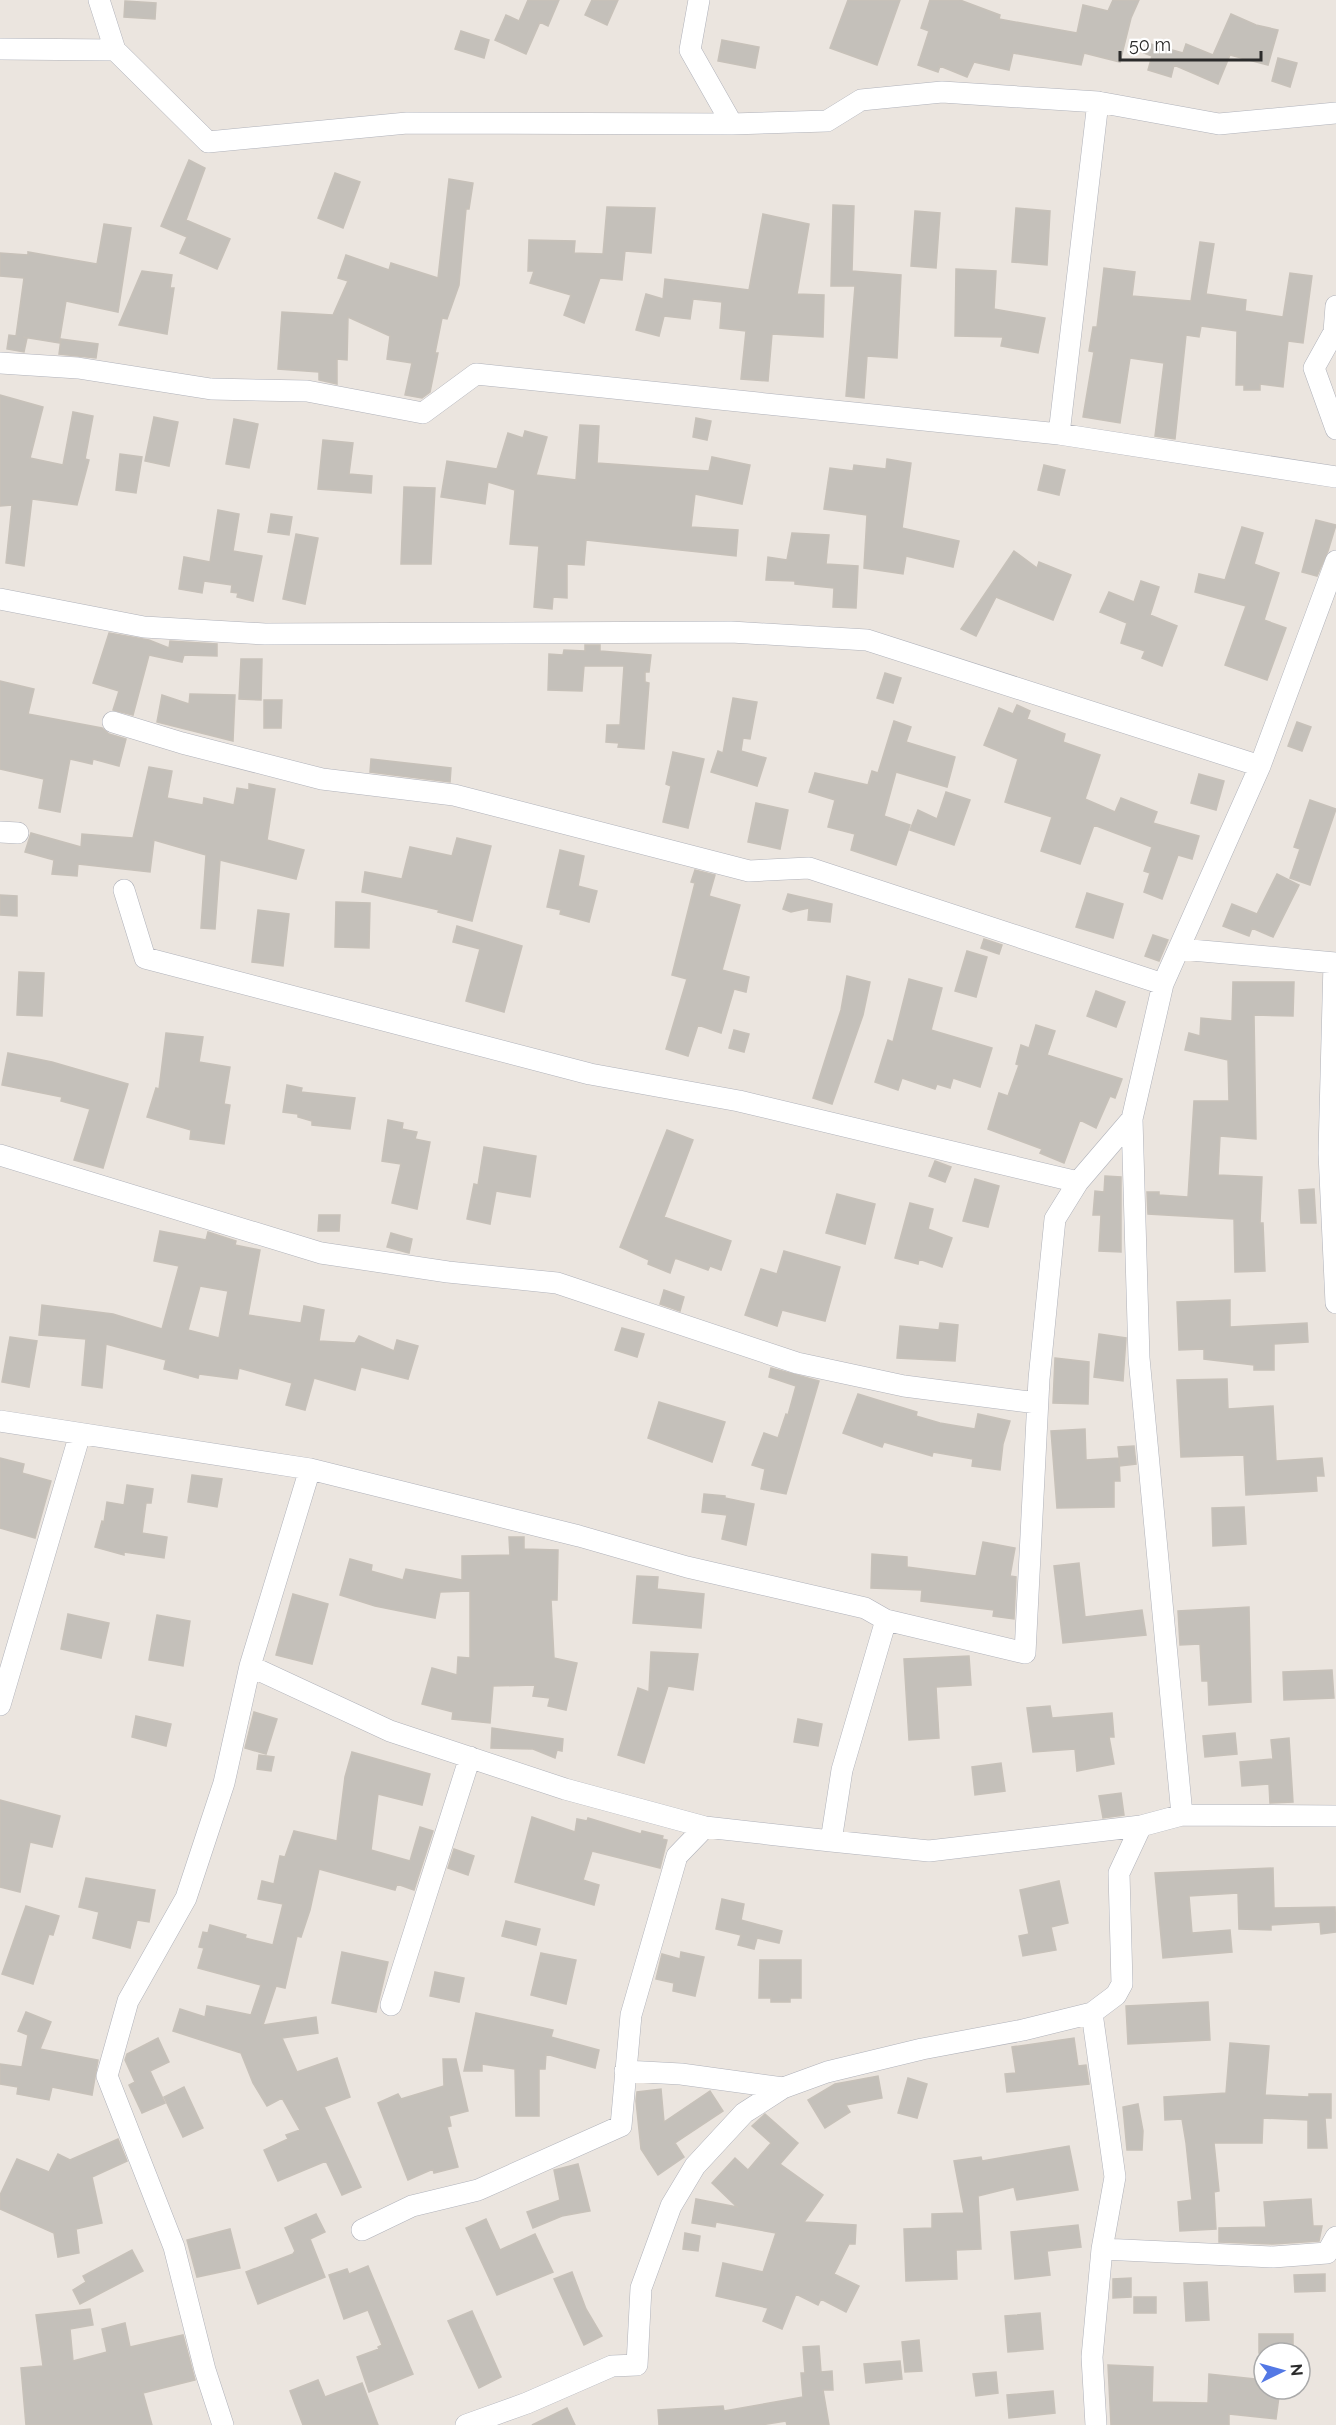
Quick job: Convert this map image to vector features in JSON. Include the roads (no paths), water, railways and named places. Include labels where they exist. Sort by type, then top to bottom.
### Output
[{"type":"street","points":[[99,0],[115,50],[208,141],[407,123],[732,124],[827,121],[861,100],[942,92],[1098,102],[1219,124],[1336,113]]},
{"type":"street","points":[[699,0],[690,50],[732,124]]},
{"type":"street","points":[[0,49],[115,50]]},
{"type":"street","points":[[1059,434],[1098,102]]},
{"type":"street","points":[[1336,306],[1334,332],[1314,368],[1336,429]]},
{"type":"street","points":[[0,363],[78,368],[211,389],[307,391],[423,413],[476,374],[1059,434],[1336,477]]},
{"type":"street","points":[[1182,1815],[1139,1358],[1132,1119],[1163,984],[1260,766],[1336,561]]},
{"type":"street","points":[[0,599],[144,627],[265,634],[731,632],[867,640],[1260,766]]},
{"type":"street","points":[[113,722],[182,743],[322,779],[454,795],[749,871],[809,868],[1163,984]]},
{"type":"street","points":[[124,890],[145,958],[590,1074],[739,1101],[1078,1182]]},
{"type":"street","points":[[1180,949],[1335,963],[1329,1153],[1336,1303]]},
{"type":"street","points":[[0,1421],[310,1469],[579,1536],[687,1567],[865,1608],[886,1620],[1025,1653],[1037,1403],[1055,1219],[1078,1182],[1132,1119]]},
{"type":"street","points":[[0,1155],[321,1253],[448,1272],[556,1283],[797,1363],[904,1386],[1037,1403]]},
{"type":"street","points":[[0,1705],[80,1434]]},
{"type":"street","points":[[223,2425],[205,2370],[174,2247],[107,2076],[128,2001],[186,1898],[224,1783],[250,1666],[310,1469]]},
{"type":"street","points":[[831,1841],[842,1770],[886,1620]]},
{"type":"street","points":[[250,1666],[390,1731],[565,1789],[705,1827],[929,1851],[1141,1826],[1182,1815],[1336,1816]]},
{"type":"street","points":[[391,2005],[470,1757]]},
{"type":"street","points":[[362,2230],[412,2206],[478,2190],[621,2126],[631,2015],[677,1856],[676,1819]]},
{"type":"street","points":[[466,2425],[526,2403],[612,2366],[637,2365],[641,2288],[671,2206],[695,2166],[744,2113],[783,2088],[827,2072],[922,2049],[1023,2030],[1092,2013],[1116,1995],[1122,1984],[1119,1873],[1141,1826]]},
{"type":"street","points":[[677,1856],[705,1827]]},
{"type":"street","points":[[1092,2013],[1115,2177],[1102,2249],[1092,2357],[1096,2425]]},
{"type":"street","points":[[625,2071],[681,2074],[783,2088]]},
{"type":"street","points":[[1102,2249],[1273,2257],[1327,2253],[1336,2237]]}]
